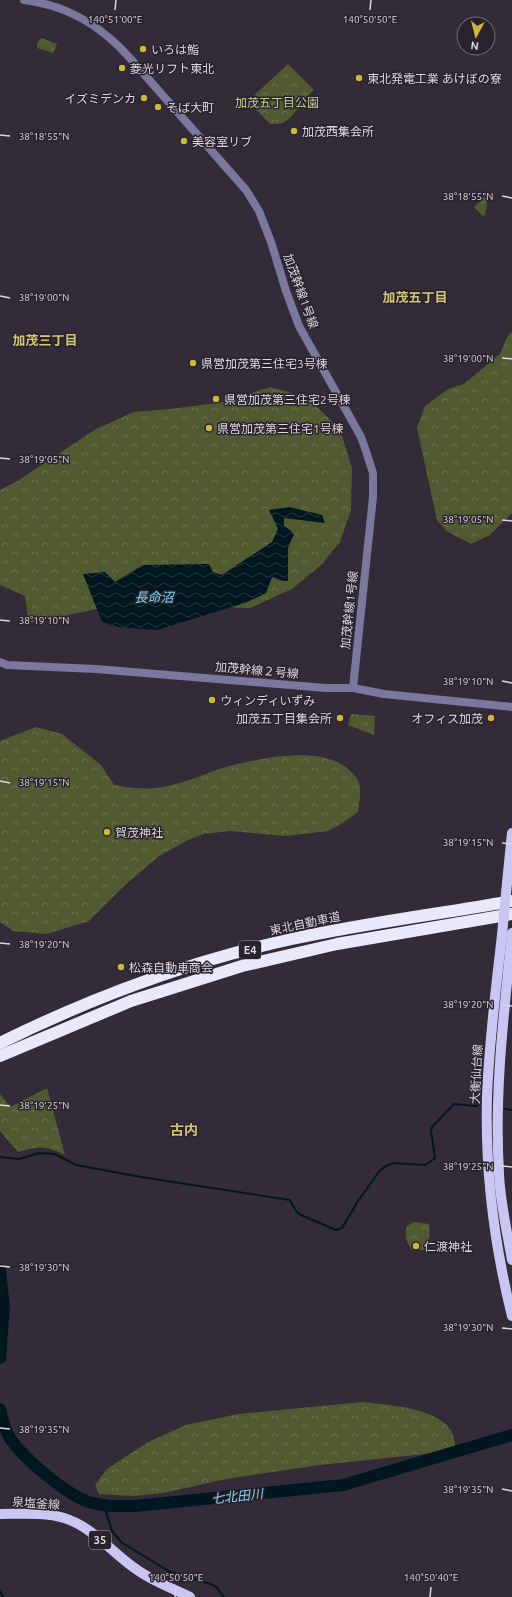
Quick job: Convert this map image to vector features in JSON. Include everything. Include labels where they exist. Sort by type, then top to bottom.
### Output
[{"type":"highway","name":"東北自動車道","points":[[0,1043],[43,1022],[114,992],[168,973],[226,956],[291,939],[512,900]]},
{"type":"highway","name":"E4","points":[[0,1056],[131,1001],[242,966],[337,944],[512,914]]},
{"type":"main road","name":"大衡仙台線","points":[[512,833],[502,935],[504,1003],[487,1096],[490,1179],[502,1267],[512,1316]]},
{"type":"main road","name":"大衡仙台線","points":[[512,933],[504,1003],[498,1096],[498,1167],[503,1213],[512,1260]]},
{"type":"main road","name":"泉塩釜線","points":[[0,1514],[53,1516],[76,1522],[137,1570],[190,1597]]},
{"type":"street","name":"加茂幹線1号線","points":[[24,0],[48,4],[68,12],[90,23],[111,39],[129,57],[246,190],[259,211],[297,320],[306,340],[361,437],[373,473],[373,497],[353,688]]},
{"type":"street","name":"加茂幹線２号線","points":[[0,662],[7,665],[96,669],[326,688],[353,688],[384,694],[512,707]]},
{"type":"green space","points":[[41,38],[57,44],[53,53],[37,48],[37,43]]},
{"type":"green space","name":"加茂五丁目公園","points":[[288,64],[314,90],[299,104],[300,107],[288,120],[277,124],[270,124],[248,101]]},
{"type":"green space","points":[[487,195],[487,206],[484,217],[474,207]]},
{"type":"green space","points":[[512,332],[512,513],[490,535],[471,544],[448,532],[437,520],[417,428],[425,406],[448,389],[464,384],[500,354],[507,337]]},
{"type":"green space","points":[[270,387],[292,393],[314,404],[340,429],[352,468],[351,510],[340,542],[321,565],[292,589],[250,608],[194,606],[97,609],[29,623],[25,596],[0,585],[0,490],[19,480],[96,429],[134,412],[224,402]]},
{"type":"green space","points":[[351,714],[375,716],[374,735],[348,725]]},
{"type":"green space","points":[[36,727],[62,734],[101,765],[114,785],[132,788],[156,788],[170,786],[226,767],[277,757],[296,755],[315,756],[332,760],[346,767],[359,782],[360,795],[358,812],[328,831],[286,836],[229,831],[204,834],[188,840],[159,856],[126,884],[89,921],[47,934],[13,931],[0,922],[0,741]]},
{"type":"green space","points":[[47,1088],[65,1155],[47,1148],[37,1148],[18,1152],[0,1131],[0,1094],[10,1107]]},
{"type":"green space","points":[[414,1222],[429,1224],[430,1231],[428,1244],[425,1250],[412,1250],[407,1242],[407,1226]]},
{"type":"green space","points":[[363,1402],[401,1407],[430,1414],[450,1429],[455,1442],[454,1451],[320,1465],[226,1479],[163,1493],[133,1496],[99,1494],[95,1485],[106,1470],[125,1457],[150,1441],[186,1425],[238,1414]]},
{"type":"water","name":"長命沼","points":[[289,507],[322,515],[325,523],[284,518],[284,525],[294,534],[288,548],[288,581],[283,581],[272,577],[266,593],[245,603],[157,630],[118,627],[102,622],[83,574],[105,572],[115,582],[143,565],[209,564],[213,572],[222,575],[272,542],[278,529],[269,510]]},
{"type":"waterway","points":[[0,1157],[19,1159],[39,1153],[55,1154],[76,1165],[141,1177],[290,1200],[296,1211],[301,1215],[336,1230],[342,1228],[358,1201],[384,1167],[393,1163],[425,1165],[435,1158],[431,1131],[432,1127],[454,1104],[477,1106]]},
{"type":"waterway","points":[[505,1109],[512,1110]]},
{"type":"waterway","name":"七北田川","points":[[0,1270],[4,1308],[0,1358]]},
{"type":"waterway","name":"七北田川","points":[[0,1409],[10,1438],[16,1446],[46,1475],[80,1498],[95,1504],[112,1506],[135,1506],[343,1485],[512,1435]]},
{"type":"waterway","name":"七北田川","points":[[0,1428],[4,1425]]},
{"type":"waterway","points":[[107,1506],[106,1512],[112,1531],[121,1542],[170,1572],[211,1584],[217,1588],[224,1597]]},
{"type":"waterway","points":[[0,1591],[3,1597]]},
{"type":"place","name":"いろは鮨","points":[[143,49]]},
{"type":"place","name":"菱光リフト東北","points":[[122,68]]},
{"type":"place","name":"東北発電工業 あけぼの寮","points":[[359,78]]},
{"type":"place","name":"イズミデンカ","points":[[144,98]]},
{"type":"place","name":"そば大町","points":[[158,107]]},
{"type":"place","name":"加茂西集会所","points":[[294,131]]},
{"type":"place","name":"美容室リブ","points":[[184,141]]},
{"type":"place","name":"県営加茂第三住宅3号棟","points":[[193,363]]},
{"type":"place","name":"県営加茂第三住宅2号棟","points":[[216,399]]},
{"type":"place","name":"県営加茂第三住宅1号棟","points":[[209,428]]},
{"type":"place","name":"ウィンディいずみ","points":[[212,700]]},
{"type":"place","name":"加茂五丁目集会所","points":[[340,718]]},
{"type":"place","name":"オフィス加茂","points":[[491,718]]},
{"type":"place","name":"賀茂神社","points":[[107,832]]},
{"type":"place","name":"松森自動車商会","points":[[121,967]]},
{"type":"place","name":"仁渡神社","points":[[416,1246]]},
{"type":"district","name":"加茂五丁目","points":[[415,297]]},
{"type":"district","name":"加茂三丁目","points":[[45,340]]},
{"type":"district","name":"古内","points":[[184,1130]]}]
